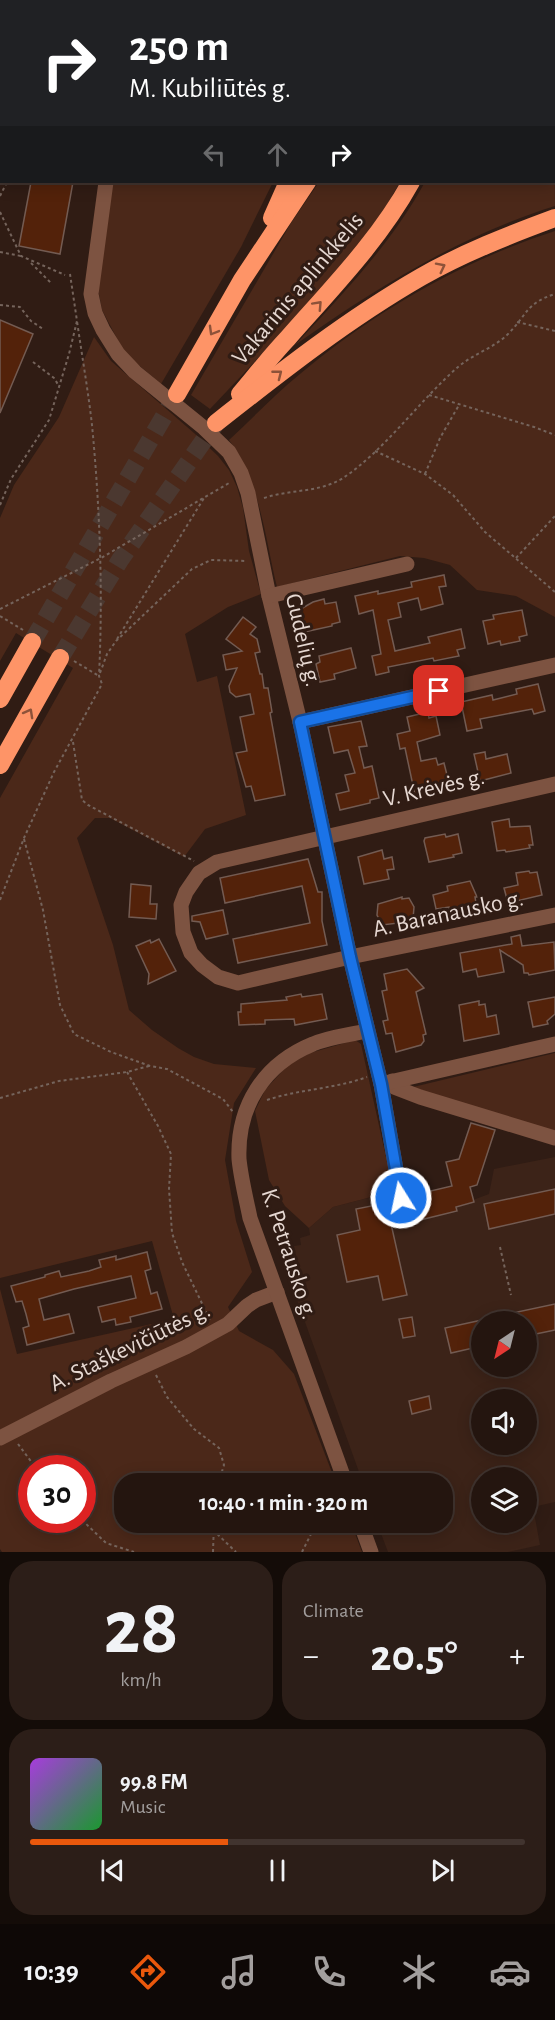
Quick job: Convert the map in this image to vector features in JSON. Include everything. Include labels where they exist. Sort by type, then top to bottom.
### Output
[{"type":"highway","points":[[242,280],[288,183]]},
{"type":"highway","name":"Vakarinis aplinkkelis","points":[[177,394],[242,280],[306,183]]},
{"type":"highway","name":"Vakarinis aplinkkelis","points":[[410,183],[387,221],[348,273],[287,339],[216,423],[298,358],[421,276],[463,255],[555,218]]},
{"type":"highway","points":[[0,699],[32,642]]},
{"type":"highway","points":[[0,765],[60,658]]},
{"type":"street","name":"Gudelių g.","points":[[106,183],[91,294],[95,313],[118,354],[135,372],[204,428],[229,452],[242,476],[250,503],[269,596],[300,722],[366,1032],[383,1080],[401,1198]]},
{"type":"street","points":[[269,596],[407,564]]},
{"type":"street","points":[[300,722],[555,665]]},
{"type":"street","name":"V. Krėvės g.","points":[[207,867],[217,862],[323,836],[555,784]]},
{"type":"street","name":"A. Baranausko g.","points":[[207,867],[199,873],[186,892],[181,905],[183,932],[191,953],[218,977],[238,983],[350,957],[555,915]]},
{"type":"street","name":"K. Petrausko g.","points":[[342,1473],[250,1218],[239,1158],[242,1123],[248,1107],[260,1082],[275,1067],[315,1043],[366,1032]]},
{"type":"street","points":[[383,1080],[555,1044]]},
{"type":"street","points":[[383,1080],[420,1097],[555,1138]]},
{"type":"street","name":"A. Staškevičiūtės g.","points":[[5,1435],[111,1381],[216,1332],[256,1300],[277,1292]]},
{"type":"street","points":[[364,1533],[371,1552]]},
{"type":"path","points":[[0,212],[21,256]]},
{"type":"path","points":[[0,252],[21,256],[65,275]]},
{"type":"path","points":[[29,261],[51,283]]},
{"type":"path","points":[[0,900],[24,838],[54,771],[102,684],[99,676],[102,621],[101,558],[92,425],[70,274]]},
{"type":"path","points":[[250,503],[278,493],[314,490],[331,485],[358,467],[460,365],[500,340],[534,302],[555,294]]},
{"type":"path","points":[[0,300],[4,305]]},
{"type":"path","points":[[0,305],[20,307],[31,321],[43,329]]},
{"type":"path","points":[[0,505],[10,479],[49,420],[77,321]]},
{"type":"path","points":[[517,322],[555,331]]},
{"type":"path","points":[[33,362],[54,378],[59,386]]},
{"type":"path","points":[[429,395],[555,435]]},
{"type":"path","points":[[425,474],[440,438],[459,405]]},
{"type":"path","points":[[375,451],[425,474],[453,495],[485,532],[555,592]]},
{"type":"path","points":[[0,609],[101,558],[242,476]]},
{"type":"path","points":[[99,676],[107,654],[204,498]]},
{"type":"path","points":[[516,559],[555,516]]},
{"type":"path","points":[[116,641],[192,569],[211,560],[243,562],[262,558]]},
{"type":"path","points":[[73,740],[82,800],[207,867]]},
{"type":"path","points":[[24,838],[44,910],[60,1005],[74,1034],[111,1052],[150,1066],[167,1069],[223,1100],[242,1123]]},
{"type":"path","points":[[0,1098],[59,1081],[127,1072],[150,1066]]},
{"type":"path","points":[[127,1072],[171,1154],[169,1189],[172,1233],[182,1262],[216,1332]]},
{"type":"path","points":[[248,1107],[287,1094],[317,1091],[353,1082],[383,1080]]},
{"type":"path","points":[[500,1247],[511,1295]]},
{"type":"path","points":[[150,1364],[167,1397],[195,1429],[219,1448],[224,1465],[221,1473]]},
{"type":"path","points":[[5,1435],[24,1455]]},
{"type":"path","points":[[96,1533],[106,1543],[134,1552]]},
{"type":"path","points":[[213,1533],[213,1552]]},
{"type":"path","points":[[216,1533],[236,1552]]},
{"type":"path","points":[[302,1552],[312,1533]]},
{"type":"shaded area","points":[[113,183],[273,183],[241,247],[161,384],[122,348],[102,310],[98,289]]},
{"type":"shaded area","points":[[318,183],[399,183],[380,217],[307,306],[210,409],[191,395],[291,223]]},
{"type":"shaded area","points":[[424,183],[555,183],[555,206],[485,232],[419,265],[356,303],[295,345],[382,247]]},
{"type":"shaded area","points":[[555,231],[555,617],[516,596],[477,590],[450,565],[424,558],[400,556],[277,587],[255,492],[248,473],[229,440],[300,374],[358,329],[389,309],[486,257]]},
{"type":"shaded area","points":[[94,337],[111,361],[194,433],[229,470],[243,508],[249,551],[261,594],[228,607],[185,634],[197,682],[217,676],[246,815],[205,829],[184,857],[110,818],[95,818],[77,838],[113,945],[129,1010],[152,1030],[194,1057],[214,1064],[256,1068],[234,1103],[225,1160],[236,1221],[252,1272],[228,1307],[239,1331],[273,1350],[294,1374],[332,1473],[114,1473],[114,1533],[355,1533],[362,1552],[2,1552],[0,1549],[0,1289],[17,1354],[174,1319],[152,1241],[0,1278],[0,798],[73,668],[16,633],[0,661],[0,518],[14,485],[59,417]]},
{"type":"shaded area","points":[[355,1040],[361,1044],[393,1189],[333,1207],[309,1228],[285,1206],[269,1180],[255,1111],[265,1090],[287,1066],[310,1053]]},
{"type":"shaded area","points":[[555,1053],[555,1136],[409,1088]]},
{"type":"shaded area","points":[[555,1157],[555,1502],[537,1506],[537,1467],[471,1467],[471,1533],[537,1533],[537,1529],[540,1545],[508,1552],[388,1552],[381,1533],[453,1533],[453,1473],[359,1473],[296,1297],[296,1288],[302,1286],[294,1246],[301,1245],[300,1238],[310,1235],[309,1228],[333,1207],[379,1195],[382,1202],[406,1197],[409,1208],[413,1212],[417,1207],[420,1220],[457,1212],[455,1203],[461,1206],[489,1194],[494,1169]]},
{"type":"building","points":[[31,183],[73,183],[60,254],[19,246]]},
{"type":"building","points":[[0,320],[33,334],[0,413]]},
{"type":"building","points":[[444,575],[446,586],[439,587],[443,604],[421,610],[418,598],[398,603],[401,617],[388,620],[395,651],[430,643],[428,637],[461,629],[465,648],[457,650],[459,656],[434,661],[433,658],[388,667],[389,672],[376,675],[372,656],[381,654],[373,610],[359,614],[355,596],[412,587],[411,582]]},
{"type":"building","points":[[324,599],[325,604],[336,602],[340,622],[304,632],[299,610]]},
{"type":"building","points":[[522,610],[527,635],[519,637],[520,641],[501,645],[500,641],[488,644],[483,621],[494,619],[493,615]]},
{"type":"building","points":[[243,617],[256,627],[250,634],[257,639],[260,652],[255,653],[264,688],[268,688],[272,712],[270,713],[285,795],[255,801],[251,786],[246,787],[236,753],[247,751],[240,717],[254,714],[250,694],[236,697],[230,692],[229,686],[237,668],[226,670],[223,655],[242,651],[226,639]]},
{"type":"building","points":[[351,648],[356,668],[334,674],[335,679],[320,682],[316,664],[320,662],[319,656]]},
{"type":"building","points":[[538,684],[545,711],[534,714],[532,709],[480,719],[482,728],[467,731],[461,702],[492,695],[493,700],[517,694],[516,689]]},
{"type":"building","points":[[428,712],[429,718],[436,716],[440,735],[417,742],[421,761],[436,758],[438,765],[444,763],[450,787],[415,795],[405,748],[400,749],[397,734],[410,731],[407,717]]},
{"type":"building","points":[[361,721],[367,746],[359,747],[364,768],[372,766],[379,798],[370,800],[370,803],[340,810],[336,794],[349,791],[345,775],[355,773],[348,750],[334,753],[328,727]]},
{"type":"building","points":[[485,752],[486,759],[507,754],[511,773],[480,781],[474,754]]},
{"type":"building","points":[[509,819],[510,827],[530,826],[533,845],[529,845],[530,848],[506,852],[505,850],[497,851],[492,822]]},
{"type":"building","points":[[445,834],[446,837],[458,834],[462,853],[429,862],[425,838]]},
{"type":"building","points":[[382,850],[384,859],[392,857],[394,869],[387,870],[389,879],[364,884],[358,857]]},
{"type":"building","points":[[308,859],[318,892],[322,892],[322,921],[327,945],[238,963],[233,939],[310,923],[302,886],[225,903],[220,878]]},
{"type":"building","points":[[529,871],[530,873],[537,872],[542,895],[508,903],[504,888],[518,885],[516,873]]},
{"type":"building","points":[[470,881],[477,897],[475,897],[477,909],[453,914],[452,908],[449,909],[449,907],[436,909],[433,895],[448,891],[447,886]]},
{"type":"building","points":[[131,884],[151,886],[150,904],[157,904],[156,919],[129,917]]},
{"type":"building","points":[[402,897],[402,899],[409,898],[414,907],[413,919],[406,920],[407,922],[382,925],[377,915],[378,904]]},
{"type":"building","points":[[223,910],[228,934],[206,939],[200,922],[192,921],[192,916]]},
{"type":"building","points":[[520,935],[522,946],[554,942],[555,970],[529,975],[524,973],[523,965],[500,950],[504,972],[478,977],[476,969],[463,972],[460,953],[512,944],[511,937]]},
{"type":"building","points":[[159,939],[176,971],[148,984],[149,974],[136,946]]},
{"type":"building","points":[[407,969],[424,988],[416,992],[426,1034],[423,1035],[424,1041],[421,1045],[396,1052],[392,1033],[386,1034],[383,1021],[388,1020],[382,991],[387,990],[384,974]]},
{"type":"building","points":[[301,994],[302,997],[322,994],[327,1019],[295,1025],[294,1019],[265,1020],[265,1024],[239,1025],[238,1012],[241,1012],[241,1004],[287,1000],[286,997]]},
{"type":"building","points":[[555,997],[555,1014],[547,1021],[548,1024],[533,1027],[528,1002]]},
{"type":"building","points":[[479,1001],[479,1005],[485,1004],[487,1017],[496,1015],[499,1034],[464,1041],[459,1005]]},
{"type":"building","points":[[471,1123],[495,1130],[477,1185],[470,1187],[474,1202],[456,1207],[457,1211],[420,1220],[418,1211],[412,1212],[409,1208],[410,1191],[414,1195],[452,1186],[446,1162],[459,1159]]},
{"type":"building","points":[[555,1189],[555,1214],[489,1229],[484,1204]]},
{"type":"building","points":[[381,1204],[382,1207],[387,1206],[407,1295],[383,1300],[378,1276],[347,1282],[337,1235],[360,1230],[356,1209]]},
{"type":"building","points":[[147,1252],[151,1269],[145,1271],[151,1294],[157,1292],[162,1309],[130,1317],[131,1322],[116,1325],[115,1319],[102,1322],[98,1307],[136,1298],[131,1276],[74,1289],[39,1299],[44,1320],[69,1314],[74,1333],[27,1345],[23,1328],[29,1326],[26,1314],[22,1301],[16,1302],[11,1286],[59,1271],[61,1277],[89,1271],[101,1267],[99,1260],[116,1256],[116,1260]]},
{"type":"building","points":[[555,1304],[555,1330],[537,1334],[537,1311],[522,1311]]},
{"type":"building","points":[[412,1317],[415,1336],[403,1338],[399,1319]]},
{"type":"building","points":[[471,1322],[471,1348],[451,1353],[445,1328]]},
{"type":"building","points":[[429,1396],[431,1409],[412,1414],[409,1401]]},
{"type":"tunnel","points":[[32,642],[177,394]]},
{"type":"tunnel","points":[[60,658],[120,560],[216,423]]},
{"type":"route","points":[[401,1198],[381,1084],[366,1032],[300,722],[439,691]]}]
